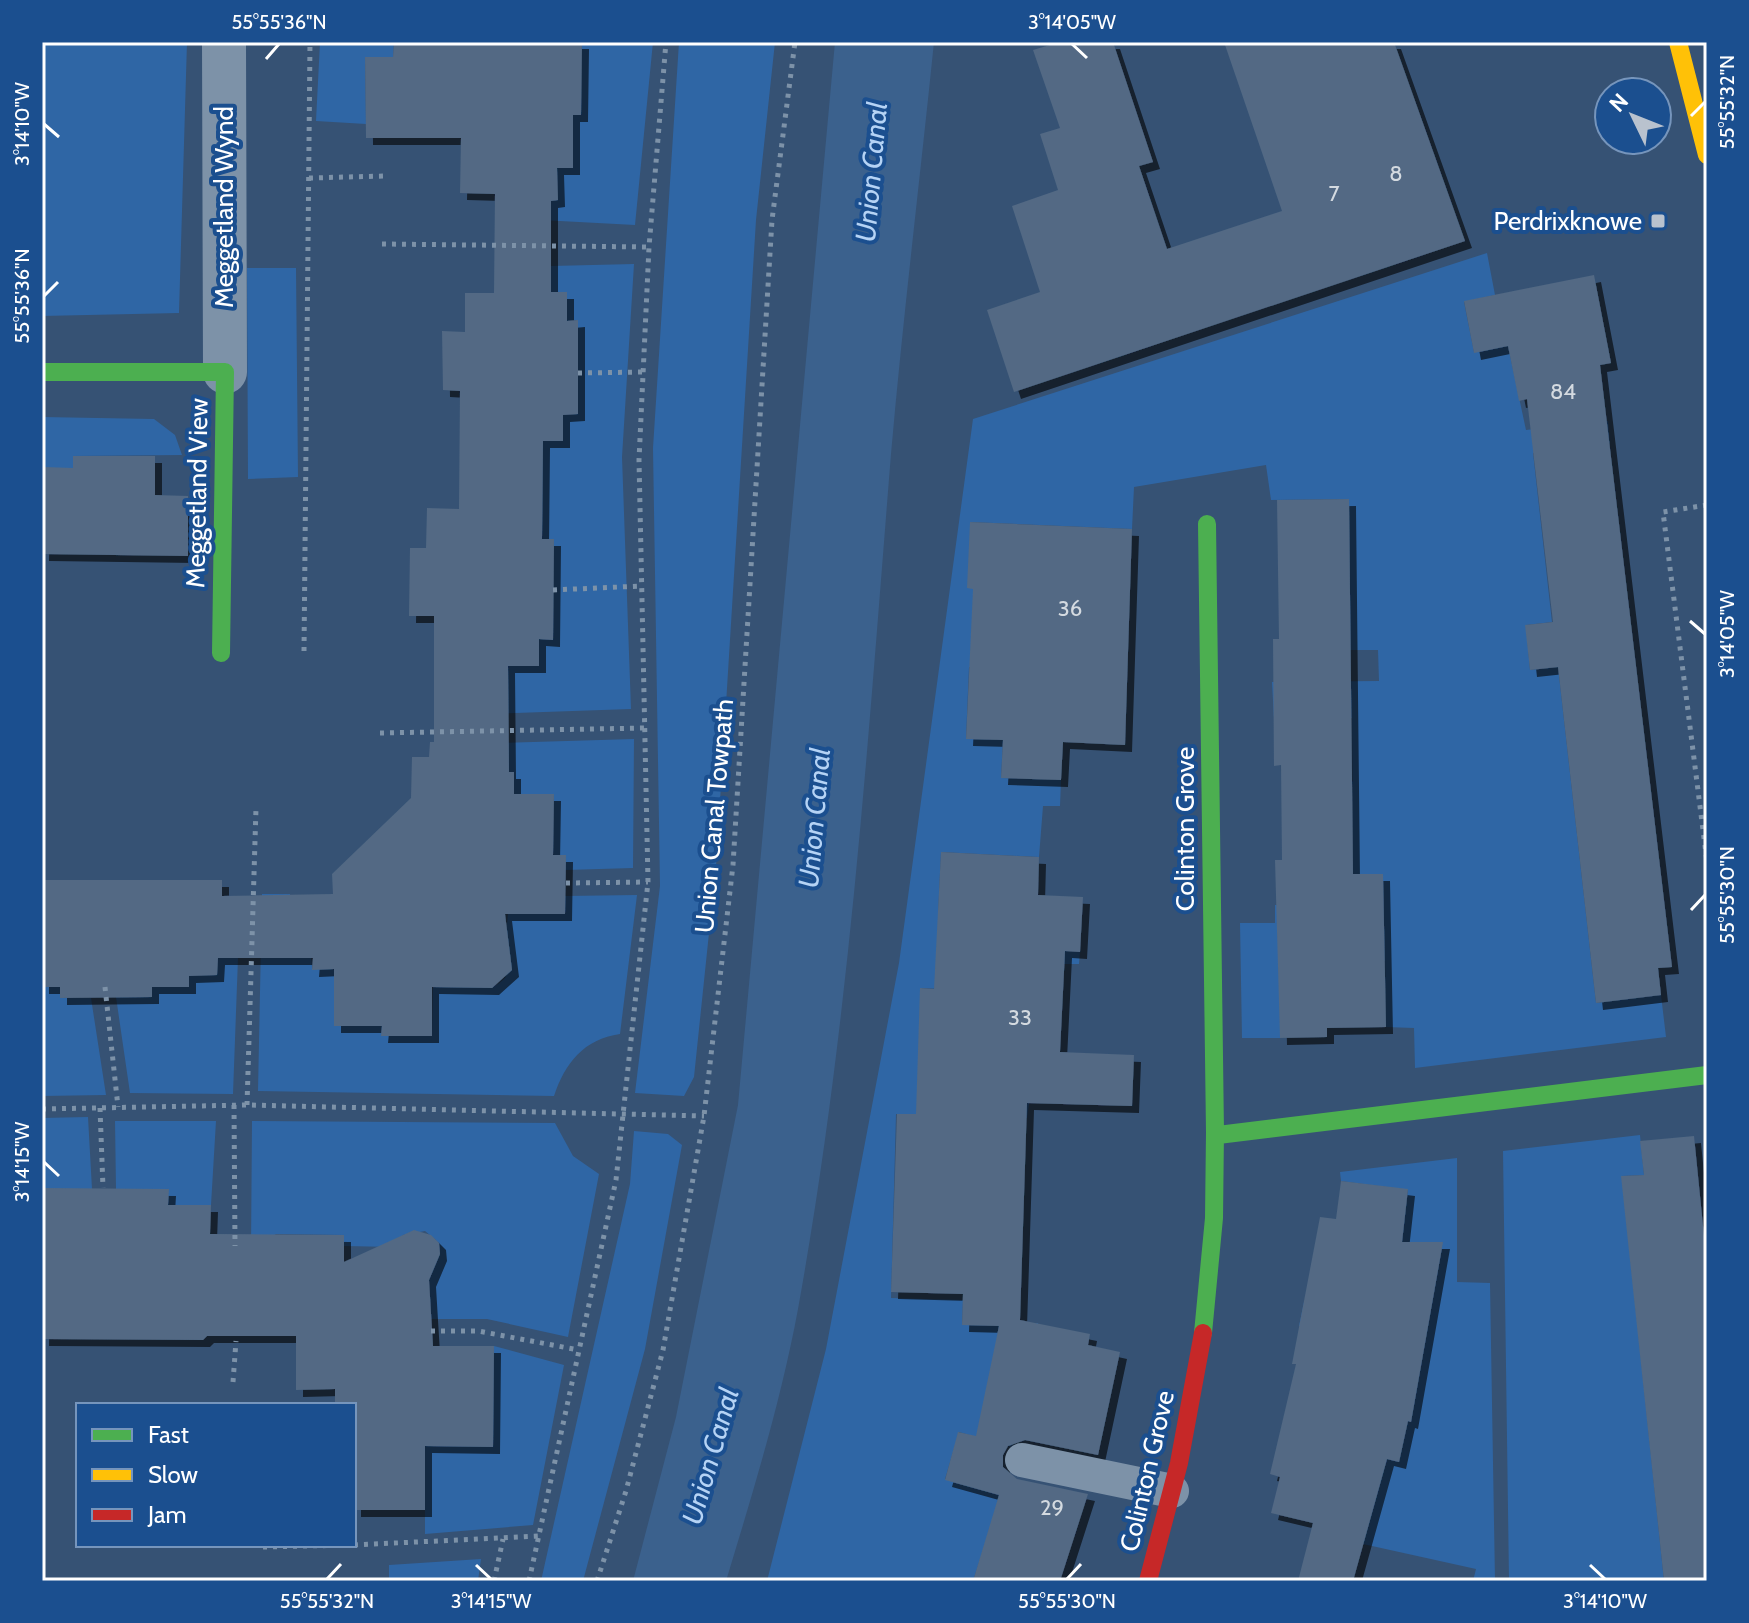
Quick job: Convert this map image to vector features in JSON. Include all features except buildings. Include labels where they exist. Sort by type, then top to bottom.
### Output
[{"type":"street","name":"Meggetland Wynd","points":[[224,42],[225,372]]},
{"type":"street","points":[[1678,42],[1707,155]]},
{"type":"street","name":"Meggetland View","points":[[42,372],[225,372],[221,653]]},
{"type":"street","name":"Colinton Grove","points":[[1148,1581],[1172,1491],[1201,1350],[1211,1263],[1218,1135],[1211,918],[1207,524]]},
{"type":"street","points":[[1218,1135],[1707,1075]]},
{"type":"lane","points":[[1022,1460],[1172,1491]]},
{"type":"path","points":[[304,651],[310,42]]},
{"type":"path","points":[[529,1581],[616,1180],[648,882],[639,460],[649,247],[666,42]]},
{"type":"path","name":"Union Canal Towpath","points":[[597,1581],[626,1491],[663,1350],[704,1116],[733,865],[772,220],[795,42]]},
{"type":"path","points":[[309,178],[384,176]]},
{"type":"path","points":[[382,244],[649,247]]},
{"type":"path","points":[[578,373],[643,372]]},
{"type":"path","points":[[1707,505],[1663,512],[1707,862]]},
{"type":"path","points":[[553,590],[642,586]]},
{"type":"path","points":[[380,733],[646,728]]},
{"type":"path","points":[[247,1105],[256,808]]},
{"type":"path","points":[[566,883],[648,882]]},
{"type":"path","points":[[105,987],[118,1107]]},
{"type":"path","points":[[234,1105],[235,1246]]},
{"type":"path","points":[[42,1109],[247,1105],[704,1116]]},
{"type":"path","points":[[100,1108],[103,1188]]},
{"type":"path","points":[[431,1331],[478,1331],[579,1350]]},
{"type":"path","points":[[233,1382],[236,1341]]},
{"type":"path","points":[[356,1545],[540,1536]]},
{"type":"path","points":[[494,1581],[503,1539]]},
{"type":"shaded area","points":[[42,42],[187,42],[179,313],[42,316]]},
{"type":"shaded area","points":[[320,42],[394,42],[393,57],[365,57],[366,124],[316,121]]},
{"type":"shaded area","points":[[582,42],[653,42],[635,225],[541,220],[541,201],[558,200],[557,168],[573,168],[573,115],[581,115]]},
{"type":"shaded area","points":[[679,42],[775,42],[756,220],[716,866],[694,1077],[684,1096],[635,1093],[660,886],[653,448]]},
{"type":"shaded area","points":[[1487,253],[1495,295],[1464,302],[1474,352],[1508,346],[1526,430],[1608,421],[1610,443],[1533,453],[1552,622],[1526,625],[1530,670],[1558,667],[1596,1003],[1661,995],[1666,1037],[1415,1068],[1414,1028],[1386,1027],[1385,961],[1368,961],[1280,1038],[1242,1038],[1240,923],[1275,923],[1275,905],[1383,903],[1383,874],[1353,874],[1352,718],[1274,719],[1272,682],[1379,681],[1378,650],[1350,650],[1348,499],[1271,500],[1266,465],[1134,487],[1132,529],[970,522],[1007,590],[1127,658],[1127,672],[969,667],[966,738],[1003,740],[1001,778],[1061,780],[1060,806],[1043,806],[1039,857],[941,852],[938,915],[971,947],[1080,952],[1079,964],[1022,964],[1021,992],[921,988],[1030,1097],[1027,1118],[896,1114],[891,1298],[963,1300],[962,1324],[1020,1327],[1038,1323],[1012,1447],[959,1432],[945,1479],[1001,1495],[973,1581],[767,1581],[826,1349],[899,963],[973,419]]},
{"type":"shaded area","points":[[634,264],[622,457],[631,709],[489,714],[490,687],[508,687],[508,666],[538,666],[539,639],[553,639],[554,539],[542,539],[536,441],[563,441],[563,415],[578,414],[577,320],[567,321],[567,292],[551,292],[551,266]]},
{"type":"shaded area","points":[[247,268],[296,268],[298,477],[248,479]]},
{"type":"shaded area","points":[[42,417],[154,419],[175,435],[182,455],[73,456],[73,468],[44,468],[42,490]]},
{"type":"shaded area","points":[[634,739],[633,868],[566,870],[553,855],[554,795],[514,794],[514,773],[496,772],[497,743]]},
{"type":"shaded area","points":[[262,894],[290,894],[294,917],[309,950],[312,969],[334,969],[334,1026],[382,1026],[382,1036],[432,1036],[433,980],[491,988],[503,980],[509,966],[508,914],[565,914],[565,896],[637,895],[620,1034],[596,1041],[578,1054],[564,1073],[554,1096],[258,1091]]},
{"type":"shaded area","points":[[218,958],[238,958],[233,1094],[130,1093],[116,997],[152,997],[152,987],[189,987],[189,976],[217,975]]},
{"type":"shaded area","points":[[42,987],[60,987],[61,998],[91,998],[106,1095],[42,1096]]},
{"type":"shaded area","points":[[88,1117],[92,1189],[42,1207],[42,1118]]},
{"type":"shaded area","points":[[115,1121],[216,1121],[211,1205],[168,1205],[168,1189],[116,1189]]},
{"type":"shaded area","points":[[252,1121],[555,1123],[573,1156],[599,1174],[568,1337],[487,1319],[431,1319],[429,1274],[440,1254],[436,1240],[425,1231],[403,1235],[394,1247],[344,1246],[344,1235],[276,1234],[251,1249]]},
{"type":"shaded area","points":[[634,1131],[668,1134],[682,1145],[645,1349],[583,1581],[541,1581],[630,1184]]},
{"type":"shaded area","points":[[1640,1135],[1644,1175],[1622,1176],[1664,1581],[1509,1581],[1503,1151]]},
{"type":"shaded area","points":[[1457,1158],[1457,1282],[1490,1283],[1495,1581],[1473,1581],[1476,1569],[1363,1544],[1372,1455],[1399,1461],[1424,1348],[1299,1326],[1304,1302],[1399,1260],[1408,1190],[1341,1181],[1340,1172]]},
{"type":"shaded area","points":[[494,1346],[564,1365],[533,1525],[425,1534],[425,1446],[490,1446]]},
{"type":"shaded area","points":[[481,1559],[478,1581],[389,1581],[389,1565]]},
{"type":"water","name":"Union Canal","points":[[835,42],[934,42],[896,403],[855,883],[831,1097],[791,1343],[766,1446],[726,1581],[633,1581],[676,1417],[738,1105]]},
{"type":"traffic: fast","points":[[42,372],[225,372],[221,653]]},
{"type":"traffic: fast","points":[[1203,1333],[1214,1218],[1215,1132],[1207,524]]},
{"type":"traffic: fast","points":[[1218,1135],[1707,1075]]},
{"type":"traffic: slow","points":[[1678,42],[1707,155]]},
{"type":"traffic: jam","points":[[1148,1581],[1179,1463],[1203,1333]]},
{"type":"place","name":"Perdrixknowe","points":[[1658,221]]}]
